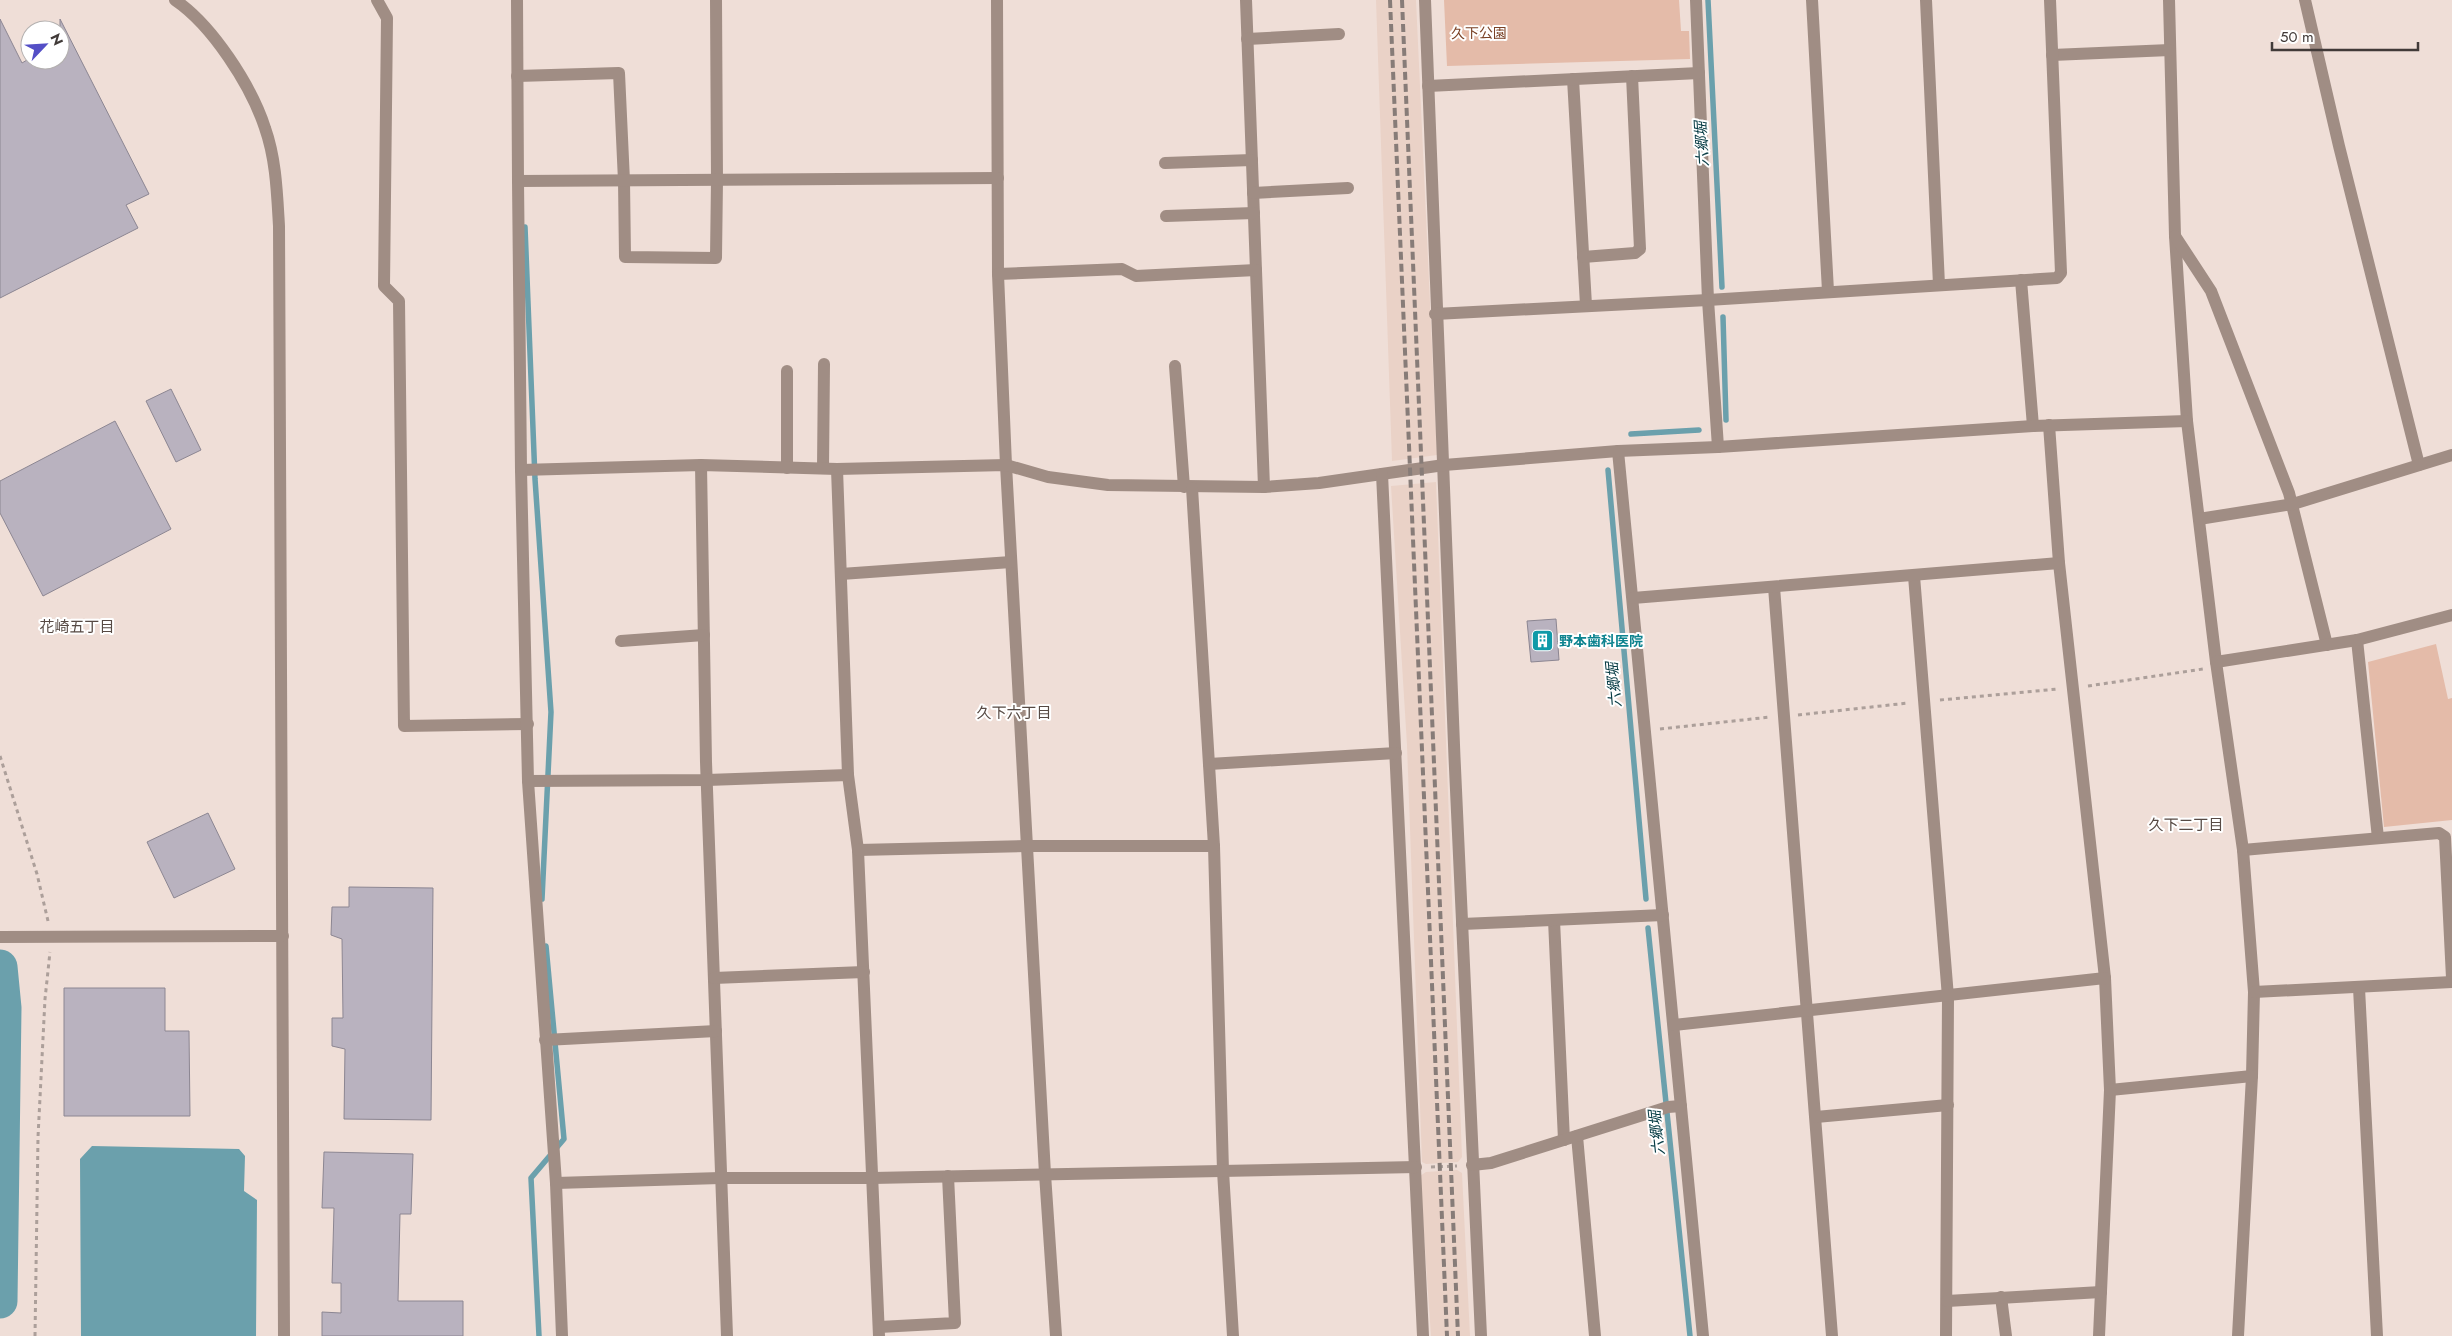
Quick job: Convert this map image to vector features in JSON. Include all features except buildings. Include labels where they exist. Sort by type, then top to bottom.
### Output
[{"type":"street","points":[[175,0],[218,41],[244,82],[265,127],[276,176],[279,236],[284,1336]]},
{"type":"street","points":[[377,0],[387,18],[384,286],[399,301],[404,726],[528,724]]},
{"type":"street","points":[[516,0],[521,470],[528,781],[556,1183],[562,1336]]},
{"type":"street","points":[[517,76],[619,73],[625,257],[716,258],[718,180],[716,0]]},
{"type":"street","points":[[997,0],[998,274],[1006,466],[1045,1174],[1056,1336]]},
{"type":"street","points":[[1246,0],[1264,487]]},
{"type":"street","points":[[1425,0],[1435,314],[1444,465],[1462,924],[1467,1165],[1480,1336]]},
{"type":"street","points":[[1696,0],[1708,300],[1718,447]]},
{"type":"street","points":[[1812,0],[1828,291]]},
{"type":"street","points":[[1926,0],[1939,285]]},
{"type":"street","points":[[1435,314],[1708,300],[2057,278],[2061,273],[2050,0]]},
{"type":"street","points":[[2169,0],[2175,236],[2187,421],[2216,662],[2243,850],[2254,992],[2252,1076],[2238,1336]]},
{"type":"street","points":[[2305,0],[2339,146],[2419,465]]},
{"type":"street","points":[[1248,39],[1339,34]]},
{"type":"street","points":[[2052,55],[2170,50]]},
{"type":"street","points":[[1428,86],[1699,73]]},
{"type":"street","points":[[1583,257],[1635,253],[1640,249],[1632,76]]},
{"type":"street","points":[[1573,79],[1586,305]]},
{"type":"street","points":[[1165,163],[1252,160]]},
{"type":"street","points":[[518,182],[998,178]]},
{"type":"street","points":[[1253,193],[1348,188]]},
{"type":"street","points":[[1166,216],[1254,213]]},
{"type":"street","points":[[2175,236],[2212,291],[2293,504],[2327,645]]},
{"type":"street","points":[[998,274],[1122,269],[1136,276],[1256,270]]},
{"type":"street","points":[[2021,280],[2033,426]]},
{"type":"street","points":[[823,468],[824,364]]},
{"type":"street","points":[[1175,366],[1188,488],[1214,846],[1223,1172],[1233,1336]]},
{"type":"street","points":[[786,468],[787,371]]},
{"type":"street","points":[[521,470],[700,465],[837,469],[1006,466],[1048,477],[1108,485],[1188,488],[1264,487],[1319,483],[1444,465],[1618,451],[1718,447],[2033,426],[2187,421]]},
{"type":"street","points":[[2049,426],[2059,563],[2105,978],[2110,1090],[2099,1336]]},
{"type":"street","points":[[1618,451],[1703,1336]]},
{"type":"street","points":[[2199,519],[2293,504],[2452,455]]},
{"type":"street","points":[[700,465],[707,780],[727,1336]]},
{"type":"street","points":[[837,469],[848,775],[858,850],[879,1331],[955,1323],[948,1176]]},
{"type":"street","points":[[1382,474],[1413,1152],[1421,1167],[1423,1336]]},
{"type":"street","points":[[841,574],[1011,562]]},
{"type":"street","points":[[1633,598],[2059,563]]},
{"type":"street","points":[[1914,576],[1948,997],[1946,1336]]},
{"type":"street","points":[[1774,587],[1832,1336]]},
{"type":"street","points":[[2216,662],[2358,640],[2452,615]]},
{"type":"street","points":[[621,641],[704,634]]},
{"type":"street","points":[[2358,640],[2378,838]]},
{"type":"street","points":[[1209,764],[1396,752]]},
{"type":"street","points":[[528,781],[707,780],[848,775]]},
{"type":"street","points":[[2243,850],[2439,833],[2445,837],[2452,980],[2359,988],[2254,992]]},
{"type":"street","points":[[858,850],[1027,846],[1214,846]]},
{"type":"street","points":[[1462,924],[1663,916]]},
{"type":"street","points":[[1554,920],[1564,1140]]},
{"type":"street","points":[[0,938],[282,936]]},
{"type":"street","points":[[714,978],[864,972]]},
{"type":"street","points":[[1674,1025],[1948,997],[2105,978]]},
{"type":"street","points":[[2359,988],[2377,1336]]},
{"type":"street","points":[[545,1040],[716,1031]]},
{"type":"street","points":[[2110,1090],[2252,1076]]},
{"type":"street","points":[[1816,1117],[1948,1105]]},
{"type":"street","points":[[1467,1165],[1491,1163],[1668,1107],[1681,1106]]},
{"type":"street","points":[[1577,1136],[1595,1336]]},
{"type":"street","points":[[556,1183],[720,1178],[873,1178],[1421,1167]]},
{"type":"street","points":[[1947,1301],[2101,1292]]},
{"type":"street","points":[[2001,1297],[2006,1336]]},
{"type":"path","points":[[2082,687],[2204,669]]},
{"type":"path","points":[[1934,701],[2064,689]]},
{"type":"path","points":[[1792,715],[1913,702]]},
{"type":"path","points":[[1657,729],[1773,717]]},
{"type":"path","points":[[0,756],[37,874],[48,921],[44,938],[51,959],[45,999],[38,1137],[35,1336]]},
{"type":"path","points":[[1421,1167],[1467,1165]]},
{"type":"shaded area","points":[[1376,0],[1416,0],[1437,455],[1392,461]]},
{"type":"shaded area","points":[[1436,482],[1462,1157],[1458,1162],[1426,1164],[1422,1162],[1407,745],[1391,486]]},
{"type":"shaded area","points":[[1457,1170],[1462,1173],[1470,1336],[1431,1336],[1420,1176],[1426,1172]]},
{"type":"green space","name":"久下公園","points":[[1444,0],[1679,0],[1681,31],[1689,31],[1690,59],[1447,66]]},
{"type":"green space","points":[[2436,644],[2448,699],[2452,698],[2452,820],[2384,827],[2368,662]]},
{"type":"water","points":[[92,1146],[239,1149],[245,1156],[244,1191],[257,1200],[256,1336],[81,1336],[80,1159]]},
{"type":"waterway","name":"六郷堀","points":[[1708,0],[1722,287]]},
{"type":"waterway","points":[[525,227],[535,479],[551,712],[542,899]]},
{"type":"waterway","name":"六郷堀","points":[[1723,317],[1726,420]]},
{"type":"waterway","name":"六郷堀","points":[[1631,434],[1699,430]]},
{"type":"waterway","name":"六郷堀","points":[[1608,470],[1646,899]]},
{"type":"waterway","name":"六郷堀","points":[[1648,928],[1690,1336]]},
{"type":"waterway","points":[[539,1336],[531,1178],[564,1139],[546,946]]},
{"type":"waterway","points":[[0,967],[4,1008],[0,1301]]},
{"type":"railway","points":[[1390,0],[1447,1336]]},
{"type":"railway","points":[[1402,0],[1458,1336]]},
{"type":"place","name":"野本歯科医院","points":[[1543,641]]},
{"type":"district","name":"花崎五丁目","points":[[77,627]]},
{"type":"district","name":"久下六丁目","points":[[1014,713]]},
{"type":"district","name":"久下二丁目","points":[[2186,825]]}]
